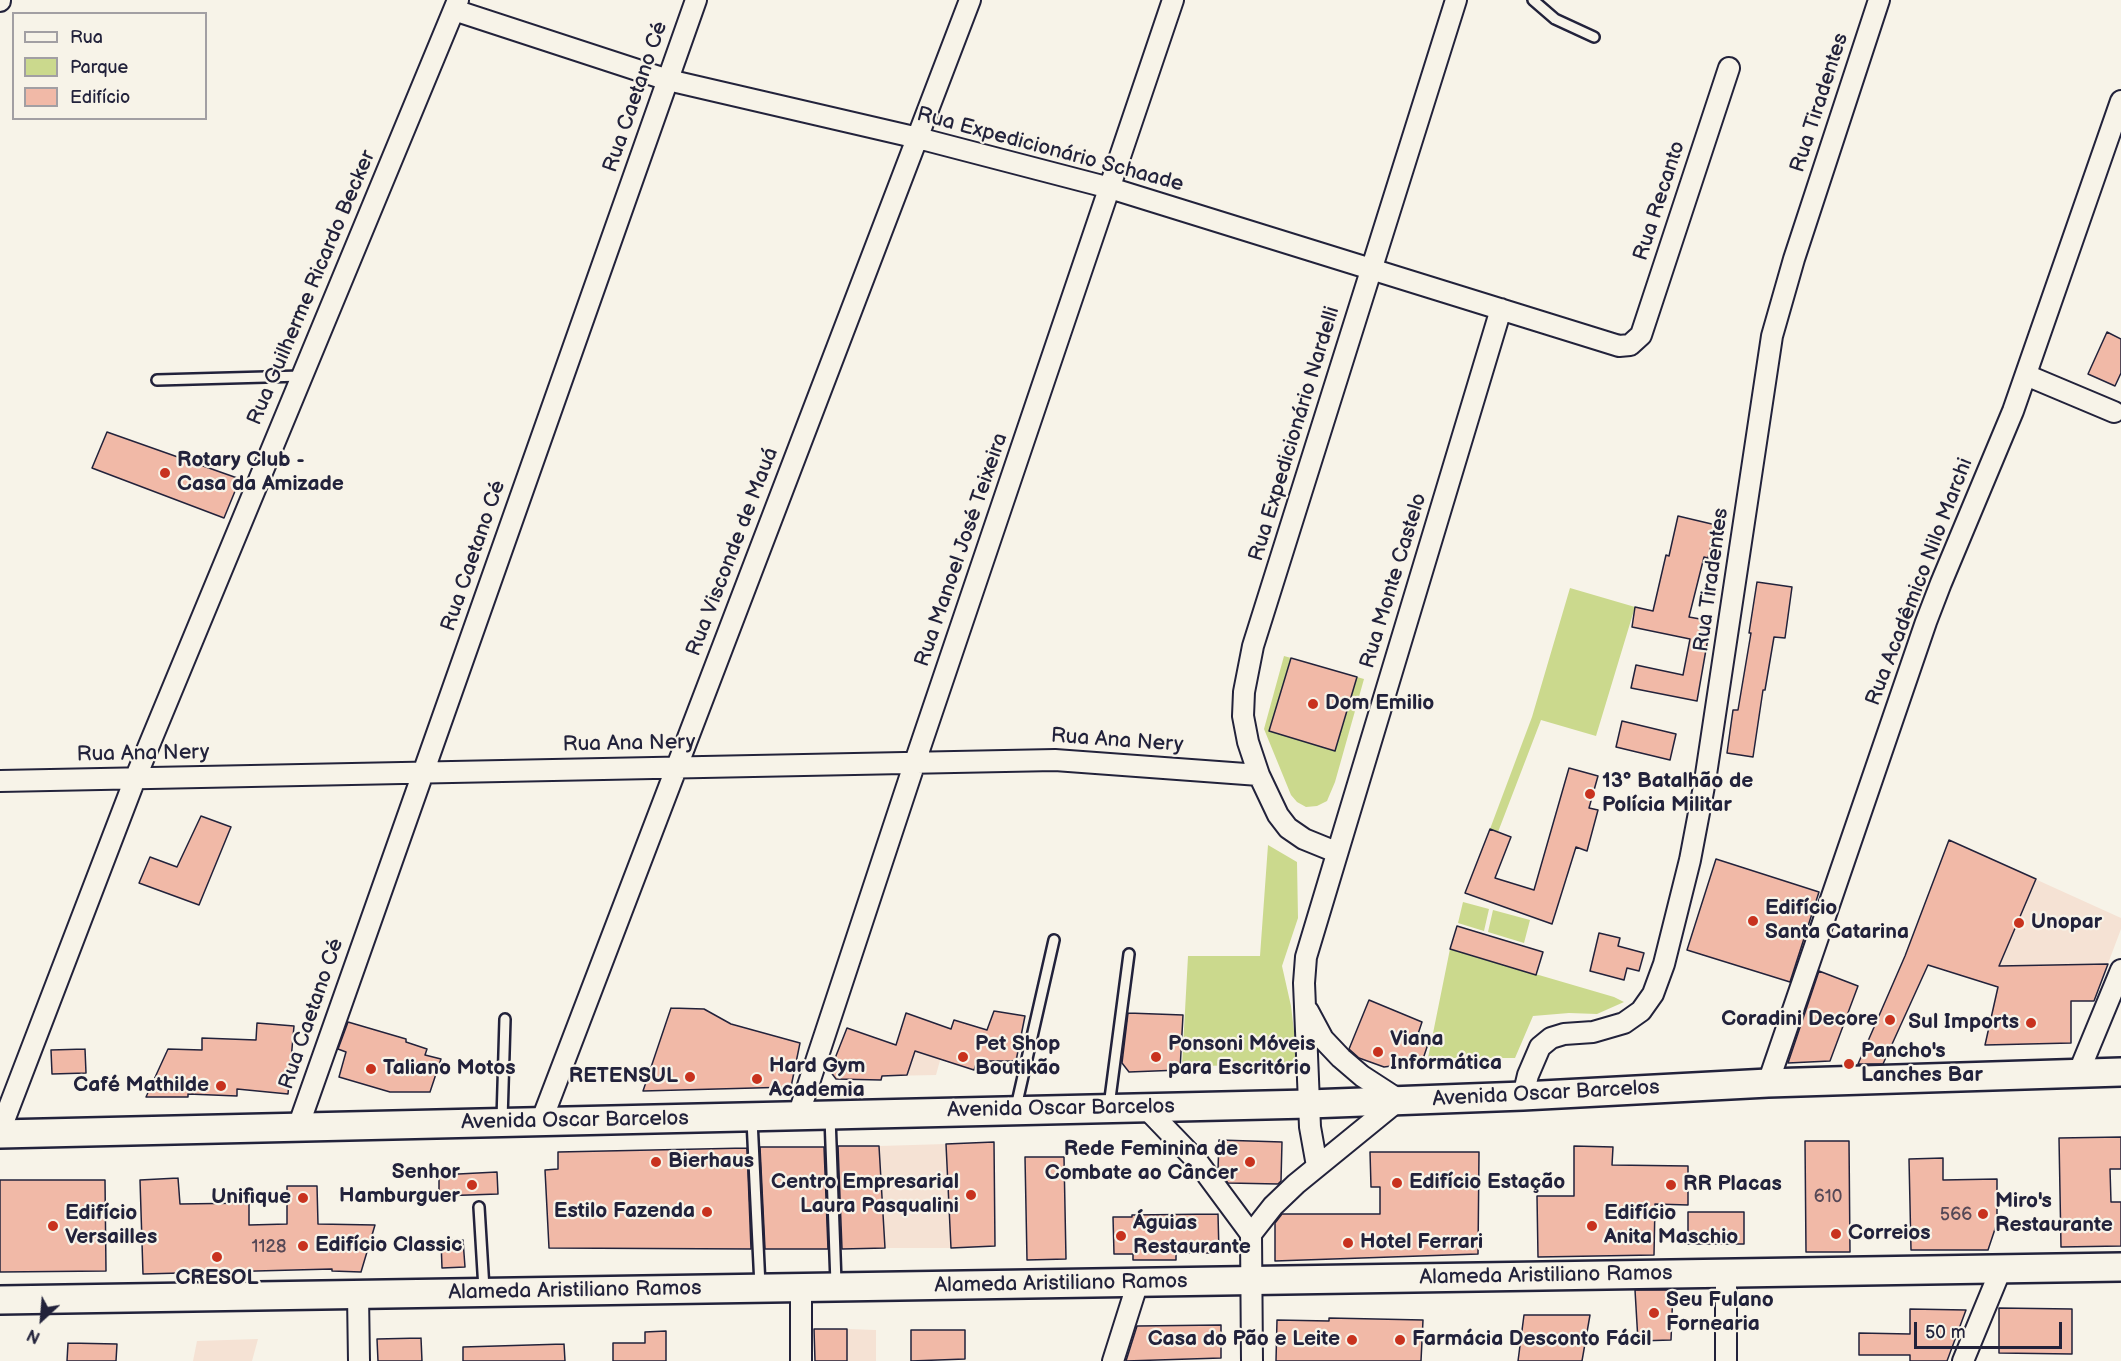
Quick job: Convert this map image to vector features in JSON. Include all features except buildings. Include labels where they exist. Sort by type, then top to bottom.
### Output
[{"type":"main road","name":"Avenida Oscar Barcelos","points":[[0,1132],[1309,1104],[1768,1083],[2121,1072]]},
{"type":"main road","name":"Alameda Aristiliano Ramos","points":[[0,1300],[2121,1268]]},
{"type":"street","name":"Rua Caetano Cé","points":[[298,1127],[696,0]]},
{"type":"street","name":"Rua Visconde de Mauá","points":[[541,1122],[970,0]]},
{"type":"street","name":"Rua Manoel José Teixeira","points":[[798,1116],[915,762],[1173,0]]},
{"type":"street","name":"Rua Expedicionário Nardelli","points":[[1336,852],[1304,839],[1288,828],[1278,815],[1259,775],[1248,742],[1243,716],[1247,670],[1456,0]]},
{"type":"street","name":"Rua Tiradentes","points":[[1523,1096],[1528,1075],[1540,1047],[1551,1038],[1564,1034],[1593,1032],[1624,1023],[1641,1011],[1653,993],[1664,964],[1687,872],[1705,781],[1772,336],[1794,259],[1879,0]]},
{"type":"street","name":"Rua Expedicionário Schaade","points":[[456,5],[668,80],[918,138],[1110,188],[1619,346],[1630,345]]},
{"type":"street","name":"Rua Guilherme Ricardo Becker","points":[[0,1132],[135,779],[456,5]]},
{"type":"street","name":"Rua Recanto","points":[[1630,345],[1641,335],[1729,68]]},
{"type":"street","name":"Rua Acadêmico Nilo Marchi","points":[[1768,1083],[1926,622],[2026,375],[2121,101]]},
{"type":"street","name":"Rua Monte Castelo","points":[[1317,1166],[1310,1127],[1304,969],[1336,852],[1502,309]]},
{"type":"street","points":[[2026,375],[2114,412]]},
{"type":"street","name":"Rua Ana Nery","points":[[0,782],[1055,760],[1259,775]]},
{"type":"street","points":[[2078,1074],[2121,970]]},
{"type":"street","name":"Rua Monte Castelo","points":[[1305,1006],[1323,1039],[1341,1058],[1362,1076],[1399,1100]]},
{"type":"street","points":[[1251,1234],[1273,1206],[1317,1166],[1399,1100]]},
{"type":"street","points":[[1145,1107],[1197,1161],[1251,1234],[1252,1361]]},
{"type":"street","points":[[1963,1361],[2001,1269]]},
{"type":"street","points":[[1726,1273],[1726,1361]]},
{"type":"street","points":[[1113,1361],[1138,1282]]},
{"type":"street","points":[[801,1288],[801,1361]]},
{"type":"street","points":[[358,1295],[359,1361]]},
{"type":"lane","points":[[1533,0],[1555,18],[1594,37]]},
{"type":"lane","points":[[158,380],[302,376]]},
{"type":"lane","points":[[1015,1111],[1054,940]]},
{"type":"lane","points":[[1109,1108],[1129,954]]},
{"type":"lane","points":[[502,1122],[505,1019]]},
{"type":"lane","points":[[830,1115],[836,1287]]},
{"type":"lane","points":[[752,1117],[760,1289]]},
{"type":"lane","points":[[479,1207],[484,1293]]},
{"type":"shaded area","name":"Unopar","points":[[1949,840],[2121,918],[2121,929],[2094,1001],[2000,1003],[1999,987],[1905,957]]},
{"type":"shaded area","points":[[906,1013],[949,1028],[936,1075],[886,1076]]},
{"type":"shaded area","points":[[946,1144],[951,1248],[885,1248],[879,1146]]},
{"type":"shaded area","points":[[847,1329],[876,1330],[876,1361],[847,1361]]},
{"type":"shaded area","points":[[258,1339],[252,1361],[193,1361],[197,1341]]},
{"type":"green space","points":[[1570,588],[1635,607],[1596,736],[1541,720],[1498,832],[1490,829],[1532,717]]},
{"type":"green space","points":[[1284,656],[1364,679],[1335,782],[1327,801],[1317,806],[1306,807],[1291,795],[1264,729]]},
{"type":"green space","points":[[1268,845],[1297,862],[1298,918],[1282,966],[1291,1006],[1298,1065],[1182,1066],[1188,956],[1260,956]]},
{"type":"green space","points":[[1463,902],[1489,909],[1484,931],[1458,923]]},
{"type":"green space","points":[[1493,910],[1530,920],[1524,943],[1488,932]]},
{"type":"green space","points":[[1450,949],[1614,997],[1624,1002],[1597,1014],[1569,1013],[1533,1016],[1515,1058],[1428,1058]]},
{"type":"place","name":"Rotary Club - Casa da Amizade","points":[[165,473]]},
{"type":"place","name":"Dom Emilio","points":[[1313,704]]},
{"type":"place","name":"13º Batalhão de Polícia Militar","points":[[1590,794]]},
{"type":"place","name":"Edifício Santa Catarina","points":[[1753,921]]},
{"type":"place","name":"Unopar","points":[[2019,923]]},
{"type":"place","name":"Coradini Decore","points":[[1890,1020]]},
{"type":"place","name":"Sul Imports","points":[[2031,1023]]},
{"type":"place","name":"Viana Informática","points":[[1378,1052]]},
{"type":"place","name":"Pet Shop Boutikão","points":[[963,1057]]},
{"type":"place","name":"Ponsoni Móveis para Escritório","points":[[1156,1057]]},
{"type":"place","name":"Pancho's Lanches Bar","points":[[1849,1064]]},
{"type":"place","name":"Taliano Motos","points":[[371,1069]]},
{"type":"place","name":"RETENSUL","points":[[690,1077]]},
{"type":"place","name":"Hard Gym Academia","points":[[757,1079]]},
{"type":"place","name":"Café Mathilde","points":[[221,1086]]},
{"type":"place","name":"Bierhaus","points":[[656,1162]]},
{"type":"place","name":"Rede Feminina de Combate ao Câncer","points":[[1250,1162]]},
{"type":"place","name":"Edifício Estação","points":[[1397,1183]]},
{"type":"place","name":"Senhor Hamburguer","points":[[472,1185]]},
{"type":"place","name":"RR Placas","points":[[1671,1185]]},
{"type":"place","name":"Centro Empresarial Laura Pasqualini","points":[[971,1195]]},
{"type":"place","name":"Unifique","points":[[303,1198]]},
{"type":"place","name":"Estilo Fazenda","points":[[707,1212]]},
{"type":"place","name":"Miro's Restaurante","points":[[1983,1214]]},
{"type":"place","name":"Edifício Versailles","points":[[53,1226]]},
{"type":"place","name":"Edifício Anita Maschio","points":[[1592,1226]]},
{"type":"place","name":"Correios","points":[[1836,1234]]},
{"type":"place","name":"Águias Restaurante","points":[[1121,1236]]},
{"type":"place","name":"Hotel Ferrari","points":[[1348,1243]]},
{"type":"place","name":"Edifício Classic","points":[[303,1246]]},
{"type":"place","name":"CRESOL","points":[[217,1257]]},
{"type":"place","name":"Seu Fulano Fornearia","points":[[1654,1313]]},
{"type":"place","name":"Casa do Pão e Leite","points":[[1352,1340]]},
{"type":"place","name":"Farmácia Desconto Fácil","points":[[1400,1340]]}]
